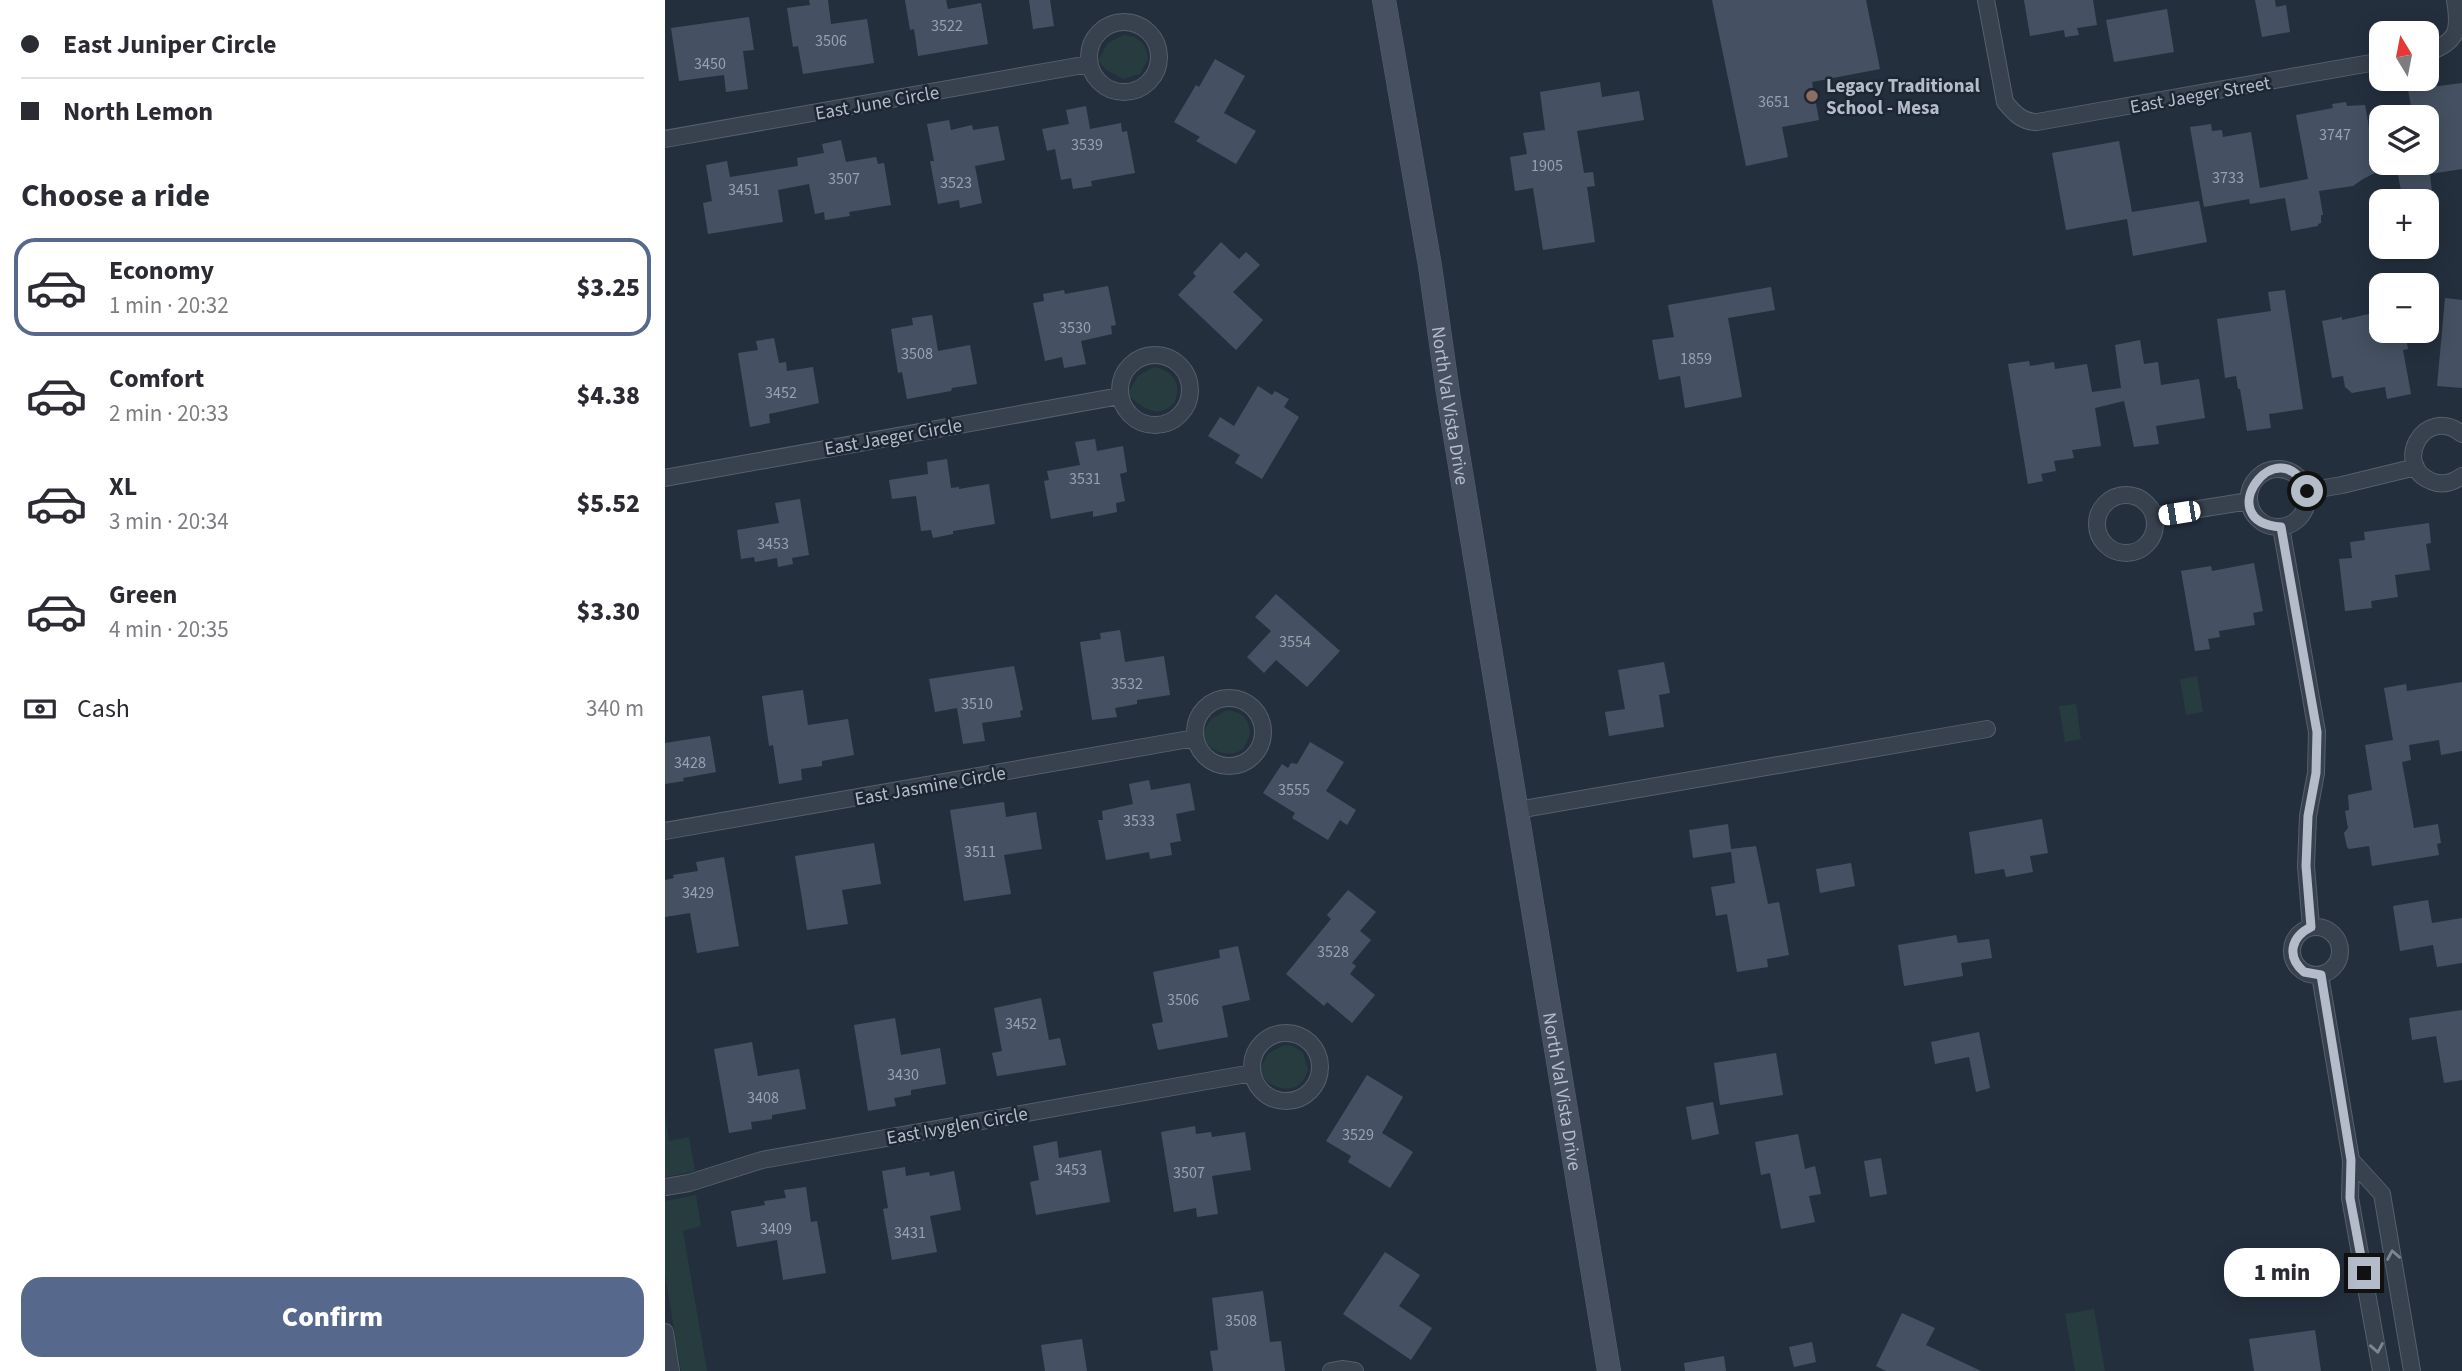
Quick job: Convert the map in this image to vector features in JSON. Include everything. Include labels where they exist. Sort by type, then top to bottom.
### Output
[{"type":"main road","name":"North Val Vista Drive","points":[[1384,0],[1430,266],[1609,1371]]},
{"type":"street","name":"East Jaeger Street","points":[[1986,0],[2005,102],[2027,122],[2369,63]]},
{"type":"street","points":[[2439,49],[2457,32],[2459,22],[2455,0]]},
{"type":"street","points":[[1120,22],[1132,23],[1151,34],[1158,44],[1159,67],[1154,78],[1135,91],[1123,93],[1111,90],[1093,75],[1089,64],[1092,41],[1099,32],[1120,22]]},
{"type":"street","name":"East June Circle","points":[[665,139],[1089,64]]},
{"type":"street","points":[[1166,356],[1177,362],[1185,371],[1189,382],[1187,405],[1172,420],[1161,424],[1150,424],[1131,415],[1120,396],[1124,373],[1131,363],[1142,357],[1166,356]]},
{"type":"street","name":"East Jaeger Circle","points":[[665,478],[1120,396]]},
{"type":"street","points":[[2462,434],[2444,426],[2427,430],[2415,443],[2413,453],[2416,467],[2425,479],[2445,484],[2462,476]]},
{"type":"street","points":[[2307,491],[2416,467]]},
{"type":"street","points":[[2271,470],[2289,471],[2297,476],[2307,491],[2305,510],[2299,519],[2281,527],[2262,522],[2254,516],[2249,501],[2251,487],[2256,479],[2271,470]]},
{"type":"street","points":[[2155,516],[2249,501]]},
{"type":"street","points":[[2281,527],[2317,732],[2316,773],[2308,816],[2306,866],[2311,927]]},
{"type":"street","points":[[1226,698],[1237,699],[1256,711],[1263,733],[1256,753],[1237,765],[1215,763],[1206,757],[1195,738],[1199,716],[1215,701],[1226,698]]},
{"type":"street","points":[[1517,810],[1987,729]]},
{"type":"street","name":"East Jasmine Circle","points":[[665,831],[1195,738]]},
{"type":"street","points":[[2311,927],[2329,931],[2337,938],[2340,948],[2335,966],[2321,975],[2304,972],[2293,957],[2295,939],[2311,927]]},
{"type":"street","points":[[2321,975],[2351,1160],[2350,1198],[2381,1371]]},
{"type":"street","points":[[1286,1033],[1307,1040],[1319,1059],[1317,1081],[1302,1097],[1291,1101],[1270,1097],[1261,1090],[1252,1073],[1252,1059],[1257,1049],[1264,1040],[1274,1035],[1286,1033]]},
{"type":"street","name":"East Ivyglen Circle","points":[[665,1187],[689,1183],[762,1160],[1252,1073]]},
{"type":"street","points":[[2351,1160],[2382,1194],[2412,1371]]},
{"type":"street","points":[[2369,1297],[2399,1293]]},
{"type":"street","points":[[665,1332],[671,1371]]},
{"type":"street","points":[[1331,1371],[1355,1371]]},
{"type":"green space","points":[[1124,35],[1141,42],[1146,49],[1148,60],[1140,74],[1123,79],[1106,70],[1098,60],[1108,43]]},
{"type":"green space","points":[[1154,367],[1166,371],[1177,384],[1174,403],[1157,411],[1141,405],[1128,393],[1138,376]]},
{"type":"green space","points":[[2197,676],[2203,712],[2186,715],[2180,679]]},
{"type":"green space","points":[[2076,704],[2081,739],[2065,742],[2059,706]]},
{"type":"green space","points":[[1227,710],[1244,717],[1250,729],[1243,749],[1231,754],[1214,750],[1201,736],[1211,719]]},
{"type":"green space","points":[[1284,1045],[1293,1046],[1303,1053],[1308,1070],[1299,1085],[1292,1088],[1277,1087],[1263,1078],[1258,1071],[1269,1053]]},
{"type":"green space","points":[[665,1114],[669,1141],[689,1137],[695,1171],[665,1177]]},
{"type":"green space","points":[[696,1195],[701,1226],[683,1231],[707,1371],[681,1371],[665,1275],[665,1201]]},
{"type":"green space","points":[[2094,1309],[2105,1371],[2075,1371],[2065,1314]]},
{"type":"building","points":[[809,0],[828,0],[831,24],[867,19],[874,63],[803,74],[798,46],[793,47],[787,8],[810,5]]},
{"type":"building","points":[[905,0],[946,0],[948,9],[981,3],[988,44],[918,56],[914,29],[910,30]]},
{"type":"building","points":[[1029,0],[1050,0],[1054,26],[1033,29]]},
{"type":"building","points":[[1712,0],[1866,0],[1880,69],[1812,82],[1819,120],[1782,127],[1788,157],[1746,166]]},
{"type":"building","points":[[2024,0],[2093,0],[2097,25],[2077,28],[2079,35],[2065,37],[2064,30],[2030,36]]},
{"type":"building","points":[[2255,0],[2275,0],[2276,7],[2286,5],[2290,32],[2262,37]]},
{"type":"building","points":[[2167,9],[2174,52],[2114,62],[2106,20]]},
{"type":"building","points":[[749,17],[754,50],[743,51],[748,89],[726,92],[724,75],[679,81],[671,28]]},
{"type":"building","points":[[1215,59],[1245,76],[1224,113],[1256,131],[1236,164],[1196,141],[1200,137],[1174,122]]},
{"type":"building","points":[[1600,82],[1602,97],[1639,91],[1644,120],[1577,131],[1584,173],[1593,172],[1595,186],[1587,187],[1595,242],[1543,250],[1533,188],[1515,191],[1510,157],[1527,154],[1523,133],[1545,130],[1540,92]]},
{"type":"building","points":[[2462,83],[2462,169],[2439,173],[2439,105],[2411,105],[2408,91],[2439,91],[2439,86]]},
{"type":"building","points":[[2346,102],[2347,106],[2365,105],[2371,175],[2353,186],[2319,191],[2323,215],[2318,226],[2291,231],[2285,198],[2250,204],[2249,199],[2204,207],[2190,127],[2211,124],[2212,131],[2222,130],[2223,137],[2251,132],[2260,188],[2308,179],[2296,115],[2333,108],[2332,104]]},
{"type":"building","points":[[1086,106],[1090,129],[1121,123],[1122,132],[1127,131],[1135,173],[1091,181],[1092,186],[1073,189],[1071,178],[1061,180],[1055,149],[1047,151],[1042,129],[1069,124],[1066,110]]},
{"type":"building","points":[[949,120],[951,130],[972,125],[973,130],[998,126],[1005,160],[975,166],[982,203],[960,208],[959,200],[938,204],[927,124]]},
{"type":"building","points":[[841,140],[846,162],[876,157],[878,164],[884,163],[891,205],[849,212],[850,216],[825,220],[824,212],[815,214],[809,184],[778,190],[783,222],[708,234],[703,203],[712,201],[706,165],[727,161],[730,177],[798,166],[797,158],[824,153],[822,144]]},
{"type":"building","points":[[2119,141],[2132,212],[2199,201],[2207,242],[2133,256],[2127,219],[2066,230],[2052,153]]},
{"type":"building","points":[[2398,175],[2430,175],[2432,189],[2401,189]]},
{"type":"building","points":[[1221,242],[1239,259],[1246,252],[1260,265],[1233,292],[1263,320],[1236,350],[1178,295],[1196,276],[1193,273]]},
{"type":"building","points":[[1108,286],[1116,325],[1111,326],[1112,334],[1081,341],[1086,364],[1064,368],[1062,357],[1045,361],[1033,303],[1044,301],[1043,294],[1064,290],[1065,294]]},
{"type":"building","points":[[1771,287],[1775,310],[1728,318],[1742,397],[1685,408],[1680,376],[1659,380],[1652,340],[1674,337],[1668,305]]},
{"type":"building","points":[[2285,290],[2303,409],[2269,414],[2271,428],[2247,431],[2236,376],[2225,378],[2217,319],[2271,311],[2268,292]]},
{"type":"building","points":[[2445,298],[2462,300],[2462,388],[2437,386]]},
{"type":"building","points":[[2369,314],[2369,343],[2407,343],[2408,349],[2403,350],[2411,394],[2387,399],[2385,387],[2352,393],[2345,387],[2343,376],[2332,378],[2322,321],[2342,317],[2342,320]]},
{"type":"building","points":[[932,315],[938,351],[970,345],[977,384],[907,399],[902,372],[898,373],[891,329],[913,325],[912,318]]},
{"type":"building","points":[[774,338],[779,363],[786,362],[787,371],[813,367],[819,403],[769,414],[770,423],[750,427],[738,353],[758,350],[756,341]]},
{"type":"building","points":[[2140,340],[2144,364],[2158,362],[2161,385],[2199,379],[2205,418],[2156,426],[2159,444],[2134,447],[2124,401],[2095,408],[2101,446],[2072,450],[2074,458],[2054,461],[2056,471],[2041,474],[2043,481],[2028,484],[2008,364],[2029,361],[2030,366],[2054,362],[2055,369],[2087,364],[2092,392],[2121,388],[2115,345]]},
{"type":"building","points":[[1258,386],[1272,395],[1275,391],[1289,399],[1284,407],[1299,417],[1262,479],[1235,463],[1240,455],[1208,436],[1220,417],[1234,426]]},
{"type":"building","points":[[1095,439],[1097,451],[1123,446],[1127,472],[1120,474],[1125,501],[1116,503],[1117,512],[1093,517],[1093,511],[1051,519],[1044,481],[1049,480],[1047,471],[1080,465],[1075,442]]},
{"type":"building","points":[[947,459],[951,488],[989,484],[995,524],[953,531],[953,534],[933,538],[931,530],[921,531],[916,496],[892,499],[889,480],[928,474],[927,462]]},
{"type":"building","points":[[800,499],[809,555],[792,558],[793,564],[778,567],[777,558],[755,562],[754,557],[741,559],[737,530],[779,523],[775,503]]},
{"type":"building","points":[[2429,523],[2431,543],[2426,544],[2430,570],[2395,575],[2398,597],[2371,601],[2372,608],[2345,611],[2339,559],[2352,558],[2350,542],[2365,540],[2364,532]]},
{"type":"building","points":[[2254,563],[2263,611],[2253,613],[2255,625],[2219,631],[2220,637],[2208,639],[2210,649],[2195,651],[2181,571],[2211,566],[2212,571]]},
{"type":"building","points":[[1276,594],[1340,651],[1307,687],[1276,660],[1264,673],[1247,657],[1271,631],[1255,617]]},
{"type":"building","points":[[1120,630],[1125,662],[1164,656],[1170,695],[1137,700],[1137,704],[1115,708],[1117,717],[1092,720],[1080,642],[1101,639],[1100,633]]},
{"type":"building","points":[[1664,662],[1670,693],[1659,695],[1664,727],[1609,736],[1605,712],[1625,709],[1618,670]]},
{"type":"building","points":[[1014,666],[1023,710],[1020,711],[1021,717],[982,723],[985,741],[963,744],[957,708],[935,712],[929,679]]},
{"type":"building","points":[[2462,682],[2462,751],[2441,755],[2439,740],[2409,745],[2411,760],[2402,762],[2414,828],[2438,824],[2441,843],[2437,844],[2439,855],[2372,866],[2369,846],[2347,847],[2344,833],[2348,828],[2345,811],[2349,810],[2348,795],[2372,790],[2365,745],[2393,740],[2384,688],[2406,684],[2407,691]]},
{"type":"building","points":[[803,690],[808,725],[848,719],[854,755],[822,761],[822,766],[801,769],[802,780],[779,784],[773,745],[769,746],[762,696]]},
{"type":"building","points":[[710,736],[716,772],[665,784],[665,743]]},
{"type":"building","points":[[1310,742],[1344,762],[1326,791],[1356,810],[1347,825],[1340,820],[1328,840],[1292,818],[1295,813],[1263,793],[1282,764],[1288,768],[1291,763],[1297,764]]},
{"type":"building","points":[[1149,780],[1151,790],[1190,783],[1195,810],[1176,814],[1181,841],[1170,843],[1172,855],[1150,859],[1149,852],[1106,860],[1098,820],[1103,820],[1102,811],[1133,804],[1129,784]]},
{"type":"building","points":[[1004,802],[1006,817],[1036,812],[1042,849],[1004,855],[1011,894],[964,901],[950,810]]},
{"type":"building","points":[[2042,819],[2048,853],[2030,856],[2033,872],[2006,877],[2004,869],[1975,874],[1969,832]]},
{"type":"building","points":[[1728,824],[1731,849],[1756,846],[1768,904],[1779,902],[1789,955],[1767,959],[1768,967],[1737,972],[1727,914],[1716,916],[1711,887],[1735,883],[1731,852],[1693,858],[1689,830]]},
{"type":"building","points":[[874,843],[881,884],[842,890],[848,924],[807,930],[795,856]]},
{"type":"building","points":[[724,857],[739,946],[697,953],[690,913],[665,917],[665,880],[674,878],[673,875],[698,871],[696,862]]},
{"type":"building","points":[[1851,863],[1855,886],[1820,893],[1816,869]]},
{"type":"building","points":[[1348,890],[1376,912],[1360,931],[1371,940],[1352,963],[1356,966],[1350,974],[1375,995],[1352,1023],[1327,1002],[1324,1006],[1286,974],[1331,919],[1327,915]]},
{"type":"building","points":[[2428,900],[2432,923],[2462,918],[2462,963],[2437,967],[2433,945],[2400,951],[2393,906]]},
{"type":"building","points":[[1956,935],[1958,943],[1989,939],[1992,958],[1961,963],[1963,976],[1904,986],[1898,945]]},
{"type":"building","points":[[1238,946],[1250,1000],[1222,1006],[1228,1037],[1158,1050],[1152,1024],[1163,1022],[1153,972],[1220,958],[1219,950]]},
{"type":"building","points":[[1041,998],[1049,1040],[1060,1038],[1066,1065],[997,1076],[992,1053],[1002,1051],[994,1008]]},
{"type":"building","points":[[2462,1010],[2462,1080],[2444,1083],[2436,1036],[2412,1040],[2409,1018]]},
{"type":"building","points":[[895,1018],[901,1055],[940,1048],[946,1084],[911,1090],[911,1095],[894,1098],[896,1106],[868,1111],[854,1025]]},
{"type":"building","points":[[1979,1032],[1990,1088],[1976,1092],[1969,1057],[1935,1064],[1931,1042]]},
{"type":"building","points":[[752,1042],[758,1076],[799,1069],[806,1109],[772,1115],[772,1119],[751,1122],[752,1129],[729,1133],[714,1049]]},
{"type":"building","points":[[1776,1053],[1783,1095],[1720,1105],[1714,1063]]},
{"type":"building","points":[[1367,1075],[1403,1097],[1382,1133],[1413,1152],[1390,1188],[1348,1162],[1351,1156],[1326,1141]]},
{"type":"building","points":[[1713,1102],[1719,1134],[1692,1140],[1686,1107]]},
{"type":"building","points":[[1195,1126],[1196,1134],[1211,1132],[1212,1137],[1245,1132],[1251,1170],[1212,1176],[1218,1214],[1197,1217],[1196,1208],[1174,1212],[1161,1132]]},
{"type":"building","points":[[1798,1134],[1805,1169],[1815,1166],[1821,1194],[1809,1196],[1815,1222],[1781,1229],[1770,1173],[1761,1175],[1755,1142]]},
{"type":"building","points":[[1057,1141],[1059,1158],[1101,1150],[1110,1202],[1036,1215],[1030,1182],[1039,1180],[1033,1146]]},
{"type":"building","points":[[1881,1158],[1887,1194],[1870,1197],[1864,1161]]},
{"type":"building","points":[[905,1167],[906,1176],[929,1172],[930,1176],[954,1171],[961,1210],[930,1216],[937,1252],[892,1260],[883,1209],[888,1208],[882,1171]]},
{"type":"building","points":[[806,1187],[811,1222],[817,1221],[826,1273],[783,1280],[777,1240],[737,1247],[731,1211],[765,1205],[764,1201],[786,1198],[784,1190]]},
{"type":"building","points":[[1385,1252],[1420,1275],[1399,1306],[1432,1328],[1411,1360],[1343,1314]]},
{"type":"building","points":[[1263,1291],[1270,1342],[1281,1341],[1285,1371],[1213,1371],[1210,1351],[1218,1350],[1212,1298]]},
{"type":"building","points":[[1902,1313],[1935,1328],[1926,1345],[1981,1371],[1886,1371],[1876,1366]]},
{"type":"building","points":[[2315,1330],[2321,1371],[2254,1371],[2249,1339]]},
{"type":"building","points":[[1082,1339],[1087,1371],[1045,1371],[1041,1345]]},
{"type":"building","points":[[1812,1342],[1816,1362],[1794,1367],[1789,1347]]},
{"type":"building","points":[[1724,1356],[1726,1371],[1685,1371],[1684,1363]]},
{"type":"place","name":"Legacy Traditional School - Mesa","points":[[1812,96]]},
{"type":"route","points":[[2307,491],[2303,482],[2289,471],[2271,470],[2256,479],[2251,487],[2249,501],[2254,516],[2271,526],[2281,527],[2317,732],[2316,773],[2308,816],[2306,866],[2311,927],[2295,939],[2292,948],[2293,957],[2304,972],[2321,975],[2351,1160],[2350,1198],[2364,1273]]}]
